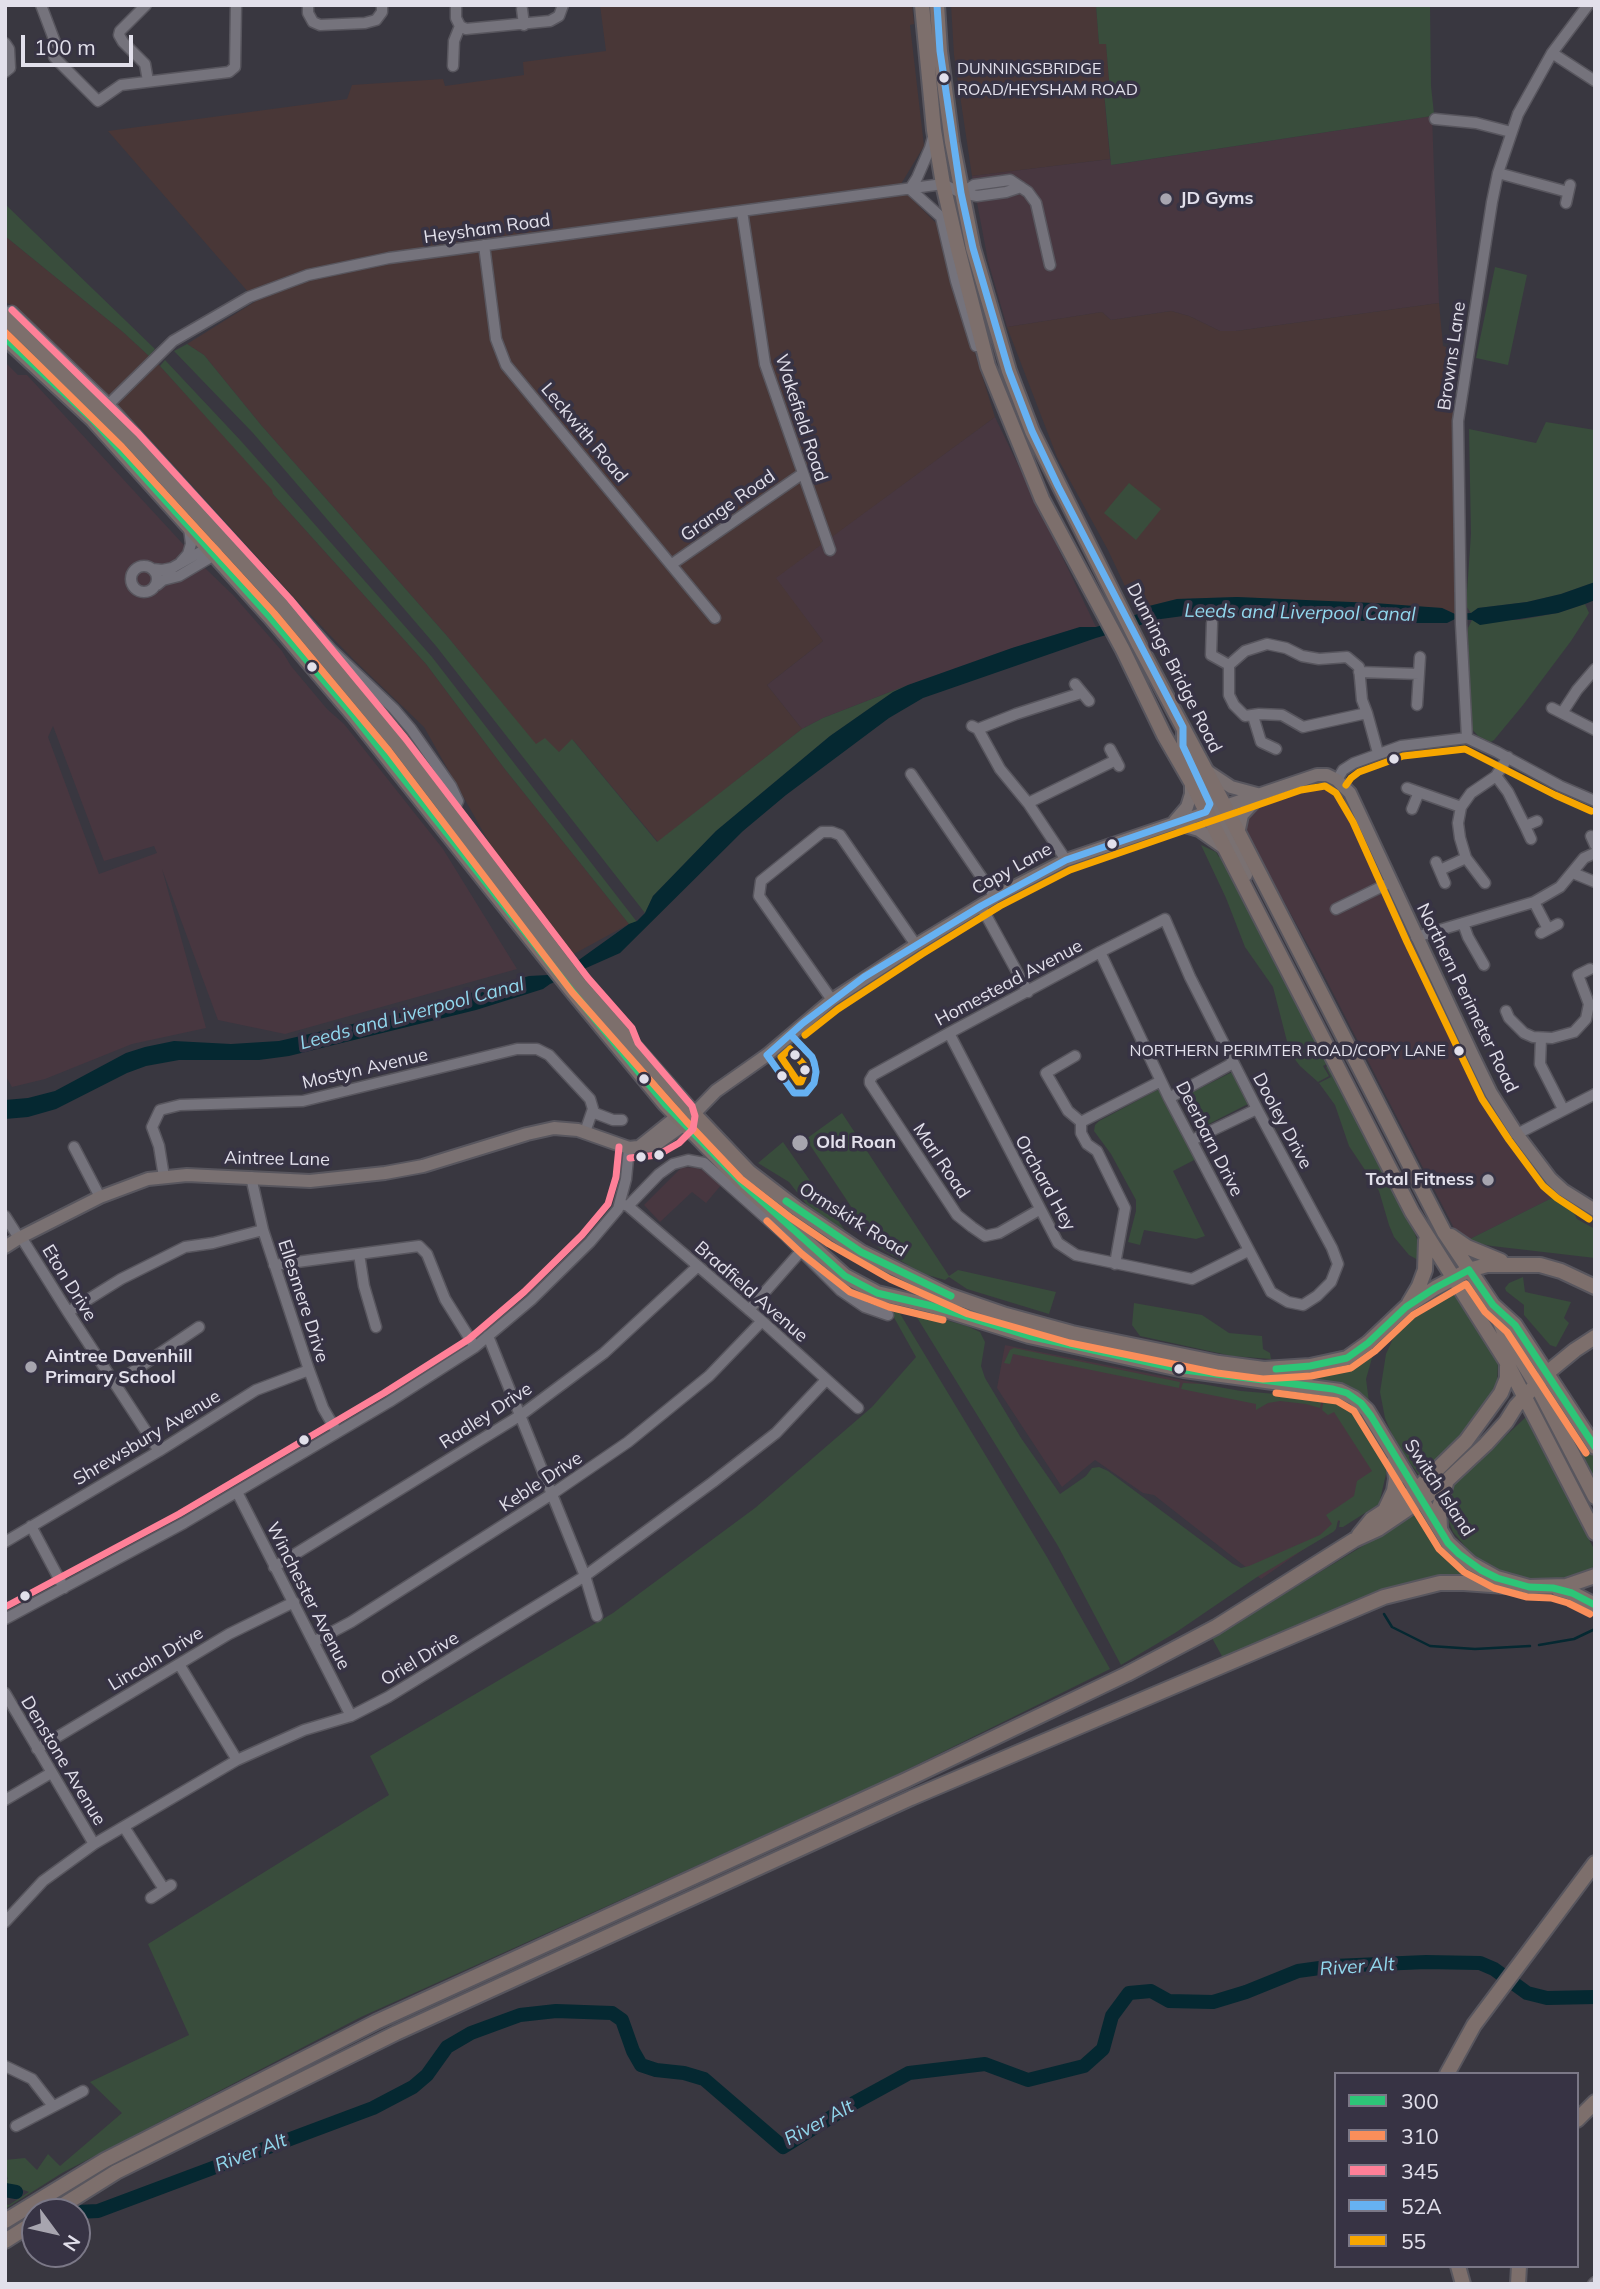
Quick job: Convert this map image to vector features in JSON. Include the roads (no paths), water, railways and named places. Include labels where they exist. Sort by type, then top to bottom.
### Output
[{"type":"highway","points":[[922,5],[934,130],[943,184],[988,366],[1036,484],[1426,1237],[1470,1301],[1506,1361],[1595,1533]]},
{"type":"highway","name":"Dunnings Bridge Road","points":[[937,5],[946,95],[961,193],[973,247],[1009,371],[1032,431],[1139,645],[1444,1232],[1493,1305],[1504,1332],[1541,1379]]},
{"type":"highway","points":[[943,184],[949,172],[939,110],[946,95]]},
{"type":"highway","points":[[961,193],[957,194],[954,200],[967,260],[965,276]]},
{"type":"highway","name":"Ormskirk Road","points":[[5,315],[131,440],[327,683],[443,817],[665,1104],[685,1115],[749,1172],[834,1235],[923,1284],[993,1311],[1085,1335],[1219,1363],[1264,1369],[1310,1366],[1347,1358],[1362,1348],[1406,1307]]},
{"type":"highway","name":"Ormskirk Road","points":[[5,338],[93,419],[187,523],[313,643],[389,734],[484,880],[552,958]]},
{"type":"highway","points":[[1002,343],[997,345],[996,351],[1002,402]]},
{"type":"highway","name":"Ormskirk Road","points":[[575,988],[623,1034],[685,1115],[809,1246],[845,1276],[865,1288],[1029,1336],[1184,1370],[1340,1391],[1361,1403],[1376,1425]]},
{"type":"highway","points":[[1444,1232],[1467,1247],[1508,1263]]},
{"type":"highway","points":[[1406,1307],[1425,1270],[1426,1237]]},
{"type":"highway","points":[[1406,1307],[1453,1278],[1487,1265],[1540,1265],[1561,1271],[1595,1287]]},
{"type":"highway","name":"Switch Island","points":[[1418,1495],[1447,1482],[1506,1422],[1516,1406],[1528,1403],[1541,1379],[1595,1337]]},
{"type":"highway","points":[[5,2221],[104,2160],[376,2022],[906,1780],[1127,1674],[1216,1627],[1354,1540],[1378,1529],[1418,1495],[1492,1409],[1504,1386],[1508,1371],[1506,1361]]},
{"type":"highway","points":[[1541,1379],[1547,1405],[1595,1497]]},
{"type":"highway","points":[[1541,1379],[1572,1411],[1595,1447]]},
{"type":"highway","points":[[1528,1403],[1564,1407],[1572,1411]]},
{"type":"highway","name":"Switch Island","points":[[1376,1425],[1441,1531],[1459,1554],[1481,1570],[1497,1578],[1529,1587],[1553,1588],[1595,1576]]},
{"type":"highway","points":[[1383,1512],[1394,1491],[1396,1479],[1393,1453]]},
{"type":"highway","points":[[1441,1531],[1439,1508],[1447,1482]]},
{"type":"highway","points":[[1354,1540],[1373,1519],[1418,1495]]},
{"type":"highway","points":[[74,2198],[116,2172],[396,2033],[911,1798],[1340,1615],[1384,1597],[1425,1586],[1464,1583],[1529,1587]]},
{"type":"highway","points":[[1553,1588],[1572,1592],[1595,1605]]},
{"type":"highway","points":[[1448,2072],[1460,2048],[1494,1997],[1595,1863]]},
{"type":"highway","points":[[1579,2118],[1595,2102]]},
{"type":"highway","points":[[5,2241],[21,2231]]},
{"type":"main road","points":[[1182,727],[1183,746],[1210,802],[1206,812]]},
{"type":"main road","points":[[1204,769],[1227,785],[1245,792],[1262,793]]},
{"type":"main road","name":"Copy Lane","points":[[685,1115],[701,1096],[716,1091],[766,1055],[832,1000],[995,897],[1066,860],[1317,775],[1327,775],[1337,780]]},
{"type":"main road","name":"Northern Perimeter Road","points":[[1337,780],[1350,793],[1491,1093],[1517,1134],[1551,1179],[1570,1195],[1595,1210]]},
{"type":"main road","points":[[1191,782],[1187,807],[1173,823],[1206,834],[1226,850]]},
{"type":"main road","points":[[1238,834],[1244,812],[1262,793]]},
{"type":"main road","points":[[1224,806],[1219,818],[1246,875],[1249,895]]},
{"type":"main road","points":[[661,1129],[665,1104]]},
{"type":"main road","points":[[634,1148],[685,1115]]},
{"type":"main road","points":[[634,1148],[655,1145],[685,1115]]},
{"type":"main road","name":"Aintree Lane","points":[[5,1247],[100,1197],[135,1183],[164,1177],[187,1175],[310,1181],[385,1173],[423,1166],[541,1130],[561,1128],[585,1132],[634,1148]]},
{"type":"street","points":[[146,5],[119,35],[145,64],[148,81]]},
{"type":"street","points":[[54,57],[98,101],[117,86],[229,72],[234,69],[236,5]]},
{"type":"street","points":[[308,5],[308,13],[313,22],[320,25],[376,20],[382,12],[382,5]]},
{"type":"street","points":[[456,5],[456,18],[460,26],[466,29],[550,21],[559,16],[563,5]]},
{"type":"street","name":"Browns Lane","points":[[1467,738],[1461,624],[1458,421],[1492,202],[1511,132],[1526,98],[1552,53],[1588,5]]},
{"type":"street","points":[[44,6],[55,41]]},
{"type":"street","points":[[522,9],[524,25]]},
{"type":"street","points":[[453,66],[454,41],[460,26]]},
{"type":"street","points":[[5,43],[9,49],[10,68],[5,72]]},
{"type":"street","points":[[1552,53],[1595,81]]},
{"type":"street","points":[[1435,120],[1476,123],[1511,132]]},
{"type":"street","points":[[934,130],[930,148],[910,189],[941,217],[956,281],[980,356],[1019,458],[1036,484]]},
{"type":"street","points":[[1498,173],[1569,188],[1566,203]]},
{"type":"street","points":[[943,184],[961,193],[974,185],[1010,180],[1028,192],[1036,203],[1050,265]]},
{"type":"street","name":"Heysham Road","points":[[109,404],[173,341],[249,297],[322,271],[389,258],[943,184]]},
{"type":"street","name":"Wakefield Road","points":[[742,211],[765,364],[830,550]]},
{"type":"street","name":"Leckwith Road","points":[[484,245],[496,340],[506,365],[715,618]]},
{"type":"street","points":[[5,315],[12,311],[109,404],[332,650],[379,694],[411,729],[451,786],[458,801],[443,817]]},
{"type":"street","name":"Grange Road","points":[[672,564],[802,474]]},
{"type":"street","points":[[172,568],[190,551],[191,539],[187,523]]},
{"type":"street","points":[[215,547],[179,576],[163,580],[150,591],[142,592],[134,588],[131,580],[133,572],[140,566],[162,570],[172,568],[215,547]]},
{"type":"street","points":[[153,569],[158,576],[156,585]]},
{"type":"street","points":[[1212,623],[1211,655],[1230,665]]},
{"type":"street","points":[[313,643],[361,689],[379,694]]},
{"type":"street","points":[[1367,713],[1303,727],[1282,715],[1245,716],[1239,712],[1229,695],[1230,665],[1245,651],[1266,644],[1319,659],[1347,657],[1359,667],[1362,700],[1367,713],[1378,753]]},
{"type":"street","points":[[1417,705],[1420,657]]},
{"type":"street","points":[[1562,713],[1595,669]]},
{"type":"street","points":[[1359,672],[1419,674]]},
{"type":"street","points":[[1066,860],[1028,803],[1000,769],[975,728],[1078,689],[1089,701]]},
{"type":"street","points":[[1552,708],[1595,730]]},
{"type":"street","points":[[1253,716],[1261,742],[1276,749]]},
{"type":"street","points":[[1337,780],[1343,771],[1354,763],[1378,753],[1401,746],[1467,738],[1560,786],[1594,797]]},
{"type":"street","points":[[1028,803],[1117,763],[1110,749]]},
{"type":"street","points":[[1485,883],[1466,858],[1458,823],[1461,807],[1471,793],[1496,776],[1508,757]]},
{"type":"street","points":[[911,774],[995,897]]},
{"type":"street","points":[[1496,776],[1508,792],[1531,839]]},
{"type":"street","points":[[1407,788],[1461,807]]},
{"type":"street","points":[[1412,809],[1419,792]]},
{"type":"street","points":[[1525,826],[1537,821]]},
{"type":"street","points":[[832,1000],[759,896],[761,881],[822,832],[841,835],[916,945]]},
{"type":"street","points":[[1416,937],[1534,902],[1560,887],[1584,858],[1595,853]]},
{"type":"street","points":[[1445,883],[1438,866],[1466,858]]},
{"type":"street","points":[[1573,873],[1595,882]]},
{"type":"street","points":[[1336,909],[1391,882]]},
{"type":"street","points":[[1534,902],[1544,931],[1558,924]]},
{"type":"street","points":[[981,906],[1028,992]]},
{"type":"street","name":"Homestead Avenue","points":[[870,1080],[873,1075],[949,1033],[1166,919]]},
{"type":"street","name":"Dooley Drive","points":[[1166,919],[1190,977],[1233,1063],[1332,1248],[1338,1264],[1331,1282],[1317,1296]]},
{"type":"street","points":[[1463,923],[1484,965]]},
{"type":"street","name":"Deerbarn Drive","points":[[1100,952],[1169,1098],[1271,1292],[1287,1302],[1303,1305],[1317,1296]]},
{"type":"street","points":[[1506,1011],[1518,1019],[1524,1033],[1541,1038],[1565,1036],[1574,1032],[1586,1019],[1589,1004],[1576,970],[1590,969]]},
{"type":"street","name":"Orchard Hey","points":[[949,1033],[1058,1243],[1076,1255],[1192,1279],[1248,1251]]},
{"type":"street","points":[[1541,1038],[1539,1051],[1542,1071],[1563,1109]]},
{"type":"street","name":"Mostyn Avenue","points":[[164,1177],[159,1146],[152,1127],[160,1110],[180,1105],[303,1101],[517,1049],[537,1049],[549,1055],[590,1099],[592,1112]]},
{"type":"street","points":[[1076,1056],[1046,1073],[1068,1111],[1081,1122],[1081,1133],[1087,1144],[1097,1151],[1125,1208],[1115,1264]]},
{"type":"street","points":[[1169,1098],[1233,1063]]},
{"type":"street","name":"Marl Road","points":[[870,1080],[957,1215],[972,1227],[985,1236],[999,1234],[1039,1210]]},
{"type":"street","points":[[1081,1122],[1161,1082]]},
{"type":"street","points":[[1517,1134],[1595,1094]]},
{"type":"street","points":[[1192,1140],[1257,1109]]},
{"type":"street","points":[[585,1132],[592,1112],[613,1120],[622,1120]]},
{"type":"street","points":[[74,1147],[100,1197]]},
{"type":"street","points":[[624,1205],[634,1148]]},
{"type":"street","points":[[5,1619],[237,1492],[389,1402],[475,1347],[531,1300],[624,1205],[673,1164],[688,1160],[704,1163],[852,1300],[888,1315]]},
{"type":"street","name":"Ellesmere Drive","points":[[251,1177],[263,1230],[309,1370],[323,1408],[337,1432]]},
{"type":"street","name":"Bradfield Avenue","points":[[624,1205],[762,1321],[858,1408]]},
{"type":"street","name":"Eton Drive","points":[[5,1216],[159,1451]]},
{"type":"street","points":[[68,1312],[130,1274],[185,1247],[263,1230]]},
{"type":"street","points":[[274,1265],[419,1246],[424,1250],[445,1298],[475,1347]]},
{"type":"street","points":[[749,1310],[801,1251]]},
{"type":"street","points":[[359,1254],[364,1286],[376,1327]]},
{"type":"street","name":"Radley Drive","points":[[274,1567],[521,1415],[604,1353],[698,1266]]},
{"type":"street","name":"Keble Drive","points":[[315,1642],[351,1622],[617,1450],[709,1376],[762,1321]]},
{"type":"street","points":[[116,1383],[199,1327]]},
{"type":"street","points":[[488,1336],[584,1576],[597,1616]]},
{"type":"street","name":"Shrewsbury Avenue","points":[[5,1542],[256,1390],[309,1370]]},
{"type":"street","name":"Oriel Drive","points":[[5,1922],[43,1881],[94,1844],[237,1760],[304,1730],[351,1716],[388,1697],[584,1576],[776,1433],[826,1380]]},
{"type":"street","name":"Winchester Avenue","points":[[237,1492],[351,1716]]},
{"type":"street","points":[[31,1526],[64,1588]]},
{"type":"street","name":"Lincoln Drive","points":[[37,1749],[229,1634],[294,1602]]},
{"type":"street","points":[[179,1664],[237,1760]]},
{"type":"street","name":"Denstone Avenue","points":[[5,1693],[94,1844]]},
{"type":"street","points":[[5,1800],[51,1773]]},
{"type":"street","points":[[124,1827],[168,1887],[151,1898]]},
{"type":"street","points":[[5,2066],[32,2079],[53,2106]]},
{"type":"street","points":[[16,2126],[83,2091]]},
{"type":"water","name":"Leeds and Liverpool Canal","points":[[1595,582],[1595,600],[1585,604],[1558,613],[1480,625],[1472,620],[1455,619],[1447,623],[1413,623],[1198,614],[1161,619],[1096,638],[923,698],[889,718],[786,795],[743,831],[620,953],[543,989],[476,1010],[289,1056],[259,1060],[179,1060],[146,1066],[56,1109],[28,1117],[5,1119],[5,1100],[28,1098],[55,1091],[126,1053],[145,1047],[174,1041],[231,1044],[279,1041],[409,1011],[529,976],[548,975],[576,962],[637,921],[645,913],[653,896],[716,831],[830,736],[893,692],[1012,648],[1080,627],[1096,627],[1138,614],[1149,606],[1177,599],[1237,597],[1374,603],[1442,608],[1455,614],[1471,613],[1478,608],[1527,602]]},
{"type":"waterway","points":[[1384,1614],[1392,1627],[1430,1646],[1475,1649],[1530,1646]]},
{"type":"waterway","points":[[1539,1645],[1574,1639],[1595,1629]]},
{"type":"waterway","name":"River Alt","points":[[91,2211],[373,2108],[413,2087],[427,2075],[447,2047],[471,2033],[520,2015],[556,2011],[612,2013],[622,2020],[641,2065],[704,2079],[783,2147],[909,2073],[985,2064],[1028,2080],[1084,2066],[1103,2049],[1112,2016],[1129,1993],[1151,1991],[1169,2001],[1213,2002],[1298,1971],[1334,1966],[1426,1962],[1480,1963],[1494,1969],[1527,1993],[1547,1998],[1595,1997]]},
{"type":"waterway","name":"River Alt","points":[[5,2190],[16,2192]]},
{"type":"place","name":"DUNNINGSBRIDGE ROAD/HEYSHAM ROAD","points":[[944,78]]},
{"type":"place","name":"JD Gyms","points":[[1166,199]]},
{"type":"place","name":"NORTHERN PERIMTER ROAD/COPY LANE","points":[[1459,1051]]},
{"type":"place","name":"Old Roan","points":[[800,1143]]},
{"type":"place","name":"Total Fitness","points":[[1488,1180]]},
{"type":"place","name":"Aintree Davenhill Primary School","points":[[31,1367]]}]
